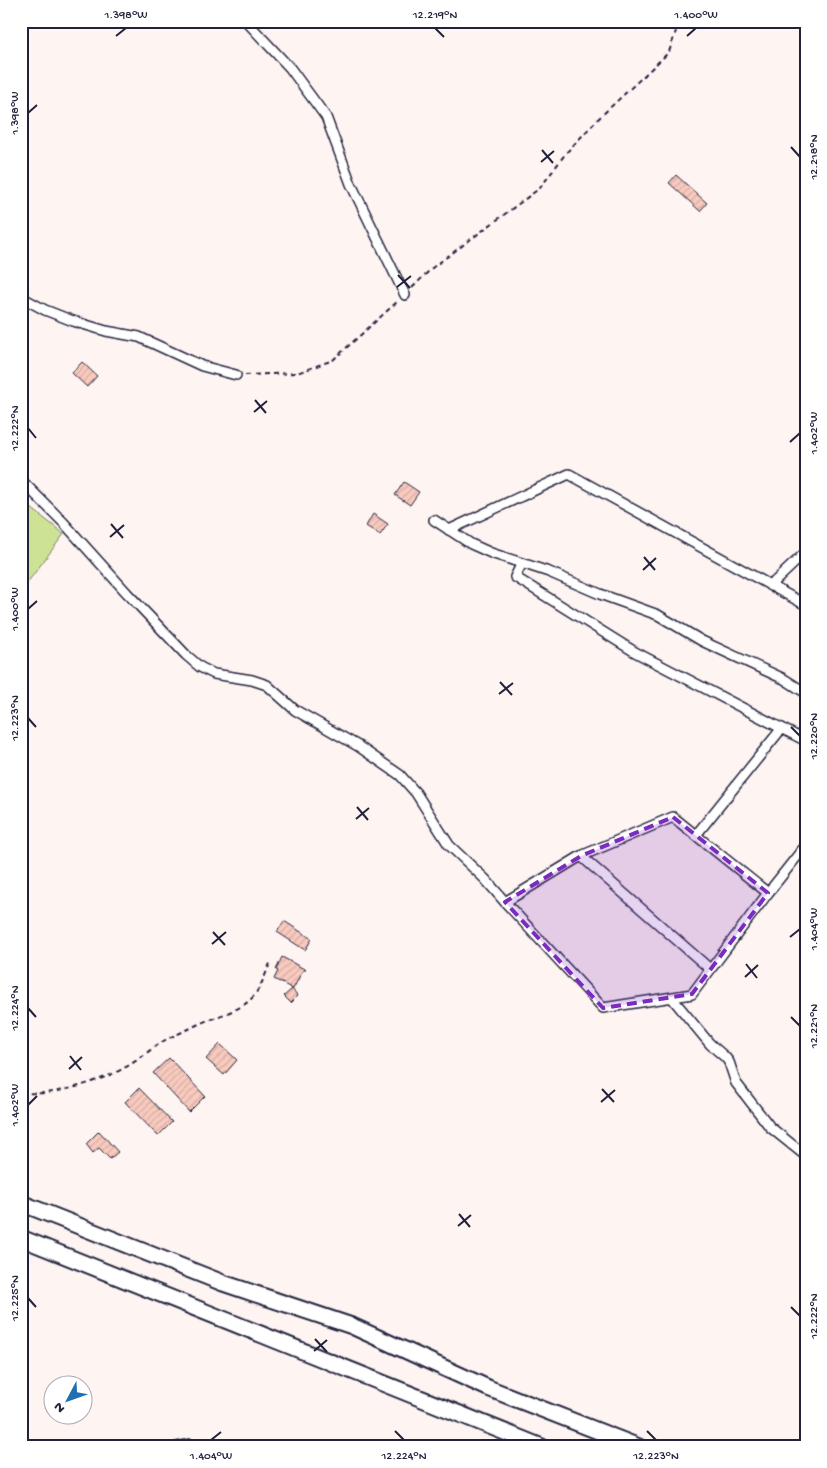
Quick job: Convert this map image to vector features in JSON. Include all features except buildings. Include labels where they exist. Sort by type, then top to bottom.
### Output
[{"type":"highway","points":[[21,1203],[223,1282],[352,1326],[488,1388],[639,1447]]},
{"type":"highway","points":[[21,1238],[542,1447]]},
{"type":"street","points":[[246,21],[290,68],[326,117],[351,184],[405,295]]},
{"type":"street","points":[[676,21],[683,21]]},
{"type":"street","points":[[21,297],[45,310],[73,321],[106,331],[140,338],[202,366],[236,375]]},
{"type":"street","points":[[449,530],[569,474],[806,606]]},
{"type":"street","points":[[21,480],[64,523],[186,655],[200,667],[214,674],[252,680],[267,685],[295,710],[358,746],[400,775],[416,793],[450,845],[485,879],[603,1008],[692,994],[806,845]]},
{"type":"street","points":[[434,520],[470,544],[658,615],[702,641],[784,679],[806,694]]},
{"type":"street","points":[[770,586],[806,552]]},
{"type":"street","points":[[522,564],[515,577],[540,593],[635,652],[806,741]]},
{"type":"street","points":[[696,835],[782,728]]},
{"type":"street","points":[[505,902],[581,856],[673,817],[768,893]]},
{"type":"street","points":[[581,856],[710,969]]},
{"type":"street","points":[[672,998],[710,1044],[729,1062],[736,1083],[770,1127],[806,1156]]},
{"type":"street","points":[[176,1447],[190,1444],[200,1447]]},
{"type":"path","points":[[236,375],[271,376],[297,374],[333,360],[432,268],[540,188],[566,153],[598,119],[670,52],[676,21]]},
{"type":"path","points":[[21,1092],[50,1093],[74,1087],[123,1069],[162,1042],[229,1012],[250,1000],[258,990],[271,961]]},
{"type":"highlighted area","points":[[673,817],[768,893],[692,994],[603,1008],[505,902],[581,856]]},
{"type":"green space","points":[[21,500],[64,534],[21,591]]}]
